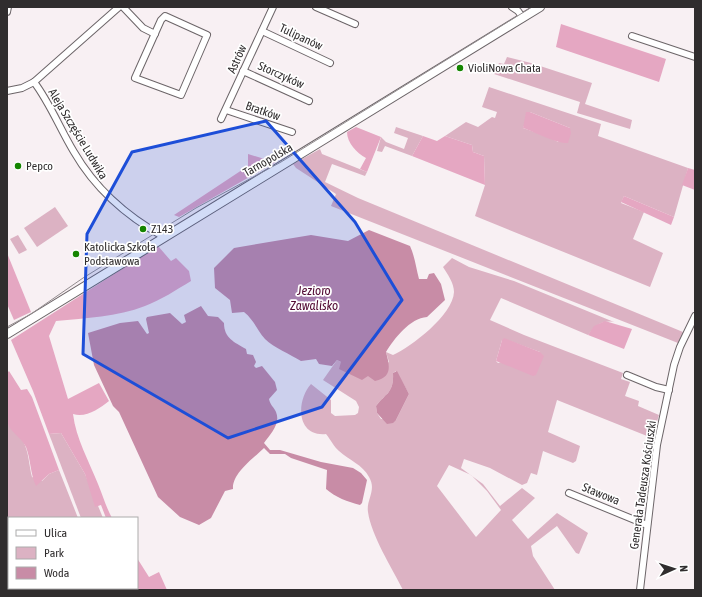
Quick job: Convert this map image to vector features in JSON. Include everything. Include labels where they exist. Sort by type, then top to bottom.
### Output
[{"type":"main road","name":"Tarnopolska","points":[[7,334],[540,7]]},
{"type":"street","points":[[7,12],[8,7]]},
{"type":"street","points":[[7,91],[22,88],[34,82],[119,7],[146,30],[155,34]]},
{"type":"street","name":"Astrów","points":[[221,119],[273,7]]},
{"type":"street","points":[[316,7],[355,24]]},
{"type":"street","points":[[512,7],[518,11],[523,18]]},
{"type":"street","points":[[165,16],[207,35],[181,95],[135,78],[155,34],[162,18],[165,16]]},
{"type":"street","name":"Tulipanów","points":[[262,31],[330,63]]},
{"type":"street","points":[[632,36],[695,57]]},
{"type":"street","name":"Storczyków","points":[[244,71],[309,100]]},
{"type":"street","name":"Aleja Szczęście Ludwika","points":[[34,82],[76,156],[99,188],[111,200],[164,237]]},
{"type":"street","name":"Bratków","points":[[226,110],[292,132]]},
{"type":"street","name":"Generała Tadeusza Kościuszki","points":[[640,590],[657,445],[680,347],[695,316]]},
{"type":"street","points":[[627,375],[656,387],[669,390]]},
{"type":"street","name":"Stawowa","points":[[569,493],[647,525]]},
{"type":"highlighted area","points":[[266,121],[355,222],[402,300],[322,407],[228,438],[83,354],[87,234],[132,152]]},
{"type":"green space","points":[[507,57],[531,63],[592,83],[585,104],[632,120],[630,129],[577,113],[580,102],[494,74],[499,63],[504,64]]},
{"type":"green space","points":[[489,87],[601,124],[598,136],[688,168],[674,217],[624,196],[621,203],[644,212],[633,239],[663,253],[650,287],[475,216],[485,185],[484,156],[473,152],[472,145],[445,136],[466,122],[478,127],[492,117],[495,118],[497,112],[482,107]],"holes":[[[530,112],[570,128],[558,142],[549,137],[523,128]]]},
{"type":"green space","points":[[396,127],[423,136],[412,156],[385,146],[382,152],[377,151],[381,137],[386,142],[404,149],[408,138],[394,133]]},
{"type":"green space","points":[[320,149],[322,154],[367,172],[365,176],[332,164],[325,182],[358,198],[683,332],[678,343],[331,206],[336,194],[296,168],[293,164]]},
{"type":"green space","points":[[55,207],[68,226],[37,247],[24,228]]},
{"type":"green space","points":[[18,235],[27,250],[19,254],[10,239]]},
{"type":"green space","points":[[452,258],[469,267],[514,281],[614,322],[605,322],[596,326],[588,335],[501,298],[490,320],[524,335],[623,373],[621,379],[630,382],[625,396],[639,401],[638,406],[659,415],[652,438],[557,400],[548,432],[580,446],[576,461],[573,463],[543,451],[537,475],[531,473],[527,483],[522,485],[490,468],[464,459],[461,468],[470,475],[449,465],[437,486],[476,537],[501,510],[487,491],[472,476],[483,484],[500,506],[522,488],[535,498],[512,520],[528,539],[557,513],[588,533],[579,554],[576,553],[557,526],[531,546],[533,556],[555,590],[403,590],[373,531],[368,512],[368,503],[372,491],[369,477],[360,466],[337,449],[326,434],[316,433],[309,430],[304,424],[301,408],[306,391],[311,384],[331,400],[331,413],[335,416],[355,415],[358,413],[359,407],[356,401],[323,380],[337,360],[368,376],[389,362],[386,352],[393,355],[401,351],[430,329],[447,310],[452,301],[454,292],[452,282],[443,267]],"holes":[[[502,340],[507,340],[540,352],[498,363],[496,361]],[[396,371],[409,394],[396,420],[381,419],[377,413],[376,406],[391,389],[393,373]]]},
{"type":"green space","points":[[7,418],[10,426],[25,445],[32,477],[42,481],[49,474],[59,470],[78,517],[8,517],[8,589],[108,590],[7,590]]},
{"type":"green space","points":[[61,433],[85,474],[103,517],[81,517],[49,434]]},
{"type":"shaded area","points":[[561,24],[666,59],[659,82],[556,47]]},
{"type":"shaded area","points":[[526,112],[530,112],[570,128],[571,133],[568,143],[552,140],[523,128]]},
{"type":"shaded area","points":[[356,127],[381,137],[367,172],[360,169],[366,158],[353,147],[347,136],[347,132]]},
{"type":"shaded area","points":[[423,136],[437,141],[445,136],[472,145],[473,152],[484,156],[485,185],[412,156]]},
{"type":"shaded area","points":[[248,154],[271,161],[275,160],[276,162],[179,217],[174,215],[248,166]]},
{"type":"shaded area","points":[[688,168],[695,170],[695,190],[682,185]]},
{"type":"shaded area","points":[[624,196],[674,217],[671,225],[621,202]]},
{"type":"shaded area","points":[[158,246],[171,261],[176,258],[189,271],[191,281],[157,301],[124,313],[56,321],[49,336],[68,399],[99,383],[109,401],[97,410],[87,414],[73,414],[80,441],[112,517],[106,517],[101,505],[95,507],[85,474],[61,433],[49,434],[33,391],[11,340]]},
{"type":"shaded area","points":[[7,253],[31,312],[14,320],[7,304]]},
{"type":"shaded area","points":[[605,321],[632,329],[624,349],[588,335],[594,326]]},
{"type":"shaded area","points":[[504,338],[540,352],[544,356],[536,375],[533,376],[496,361],[502,340]]},
{"type":"shaded area","points":[[9,371],[21,390],[27,389],[32,397],[59,470],[49,474],[36,486],[26,447],[10,428],[8,423],[6,401],[7,373]]},
{"type":"shaded area","points":[[138,560],[149,577],[159,572],[167,590],[135,590],[138,589]]},
{"type":"water","name":"Jezioro Zawalisko","points":[[369,230],[410,246],[419,279],[427,279],[429,274],[434,273],[441,284],[445,300],[427,317],[421,318],[409,325],[393,341],[386,352],[389,367],[388,371],[387,374],[381,379],[375,381],[368,376],[362,380],[339,369],[341,362],[337,360],[332,366],[319,364],[316,359],[301,361],[282,351],[265,339],[244,312],[232,313],[230,300],[215,288],[214,268],[234,248],[311,235],[348,241]]},
{"type":"water","points":[[201,306],[208,316],[218,317],[224,323],[224,328],[230,339],[246,349],[247,354],[253,355],[256,362],[254,366],[256,368],[262,366],[275,382],[277,390],[269,399],[276,412],[277,421],[274,429],[264,443],[270,450],[280,450],[321,462],[353,468],[361,473],[367,480],[362,503],[360,505],[342,499],[326,489],[327,470],[291,458],[285,454],[270,454],[264,448],[236,477],[233,489],[225,491],[211,518],[199,525],[180,517],[158,497],[119,412],[113,406],[94,365],[88,333],[120,323],[138,321],[147,334],[149,333],[146,319],[147,317],[170,313],[182,324],[186,322],[184,315]]},
{"type":"water","points":[[397,371],[409,394],[396,420],[393,423],[387,424],[377,413],[376,406],[391,389],[393,373]]},
{"type":"tram line","points":[[7,327],[31,314],[83,278],[196,208],[281,162],[532,7]]},
{"type":"place","name":"VioliNowa Chata","points":[[460,68]]},
{"type":"place","name":"Pepco","points":[[18,166]]},
{"type":"place","name":"Z143","points":[[143,229]]},
{"type":"place","name":"Katolicka Szkoła Podstawowa","points":[[76,254]]}]
